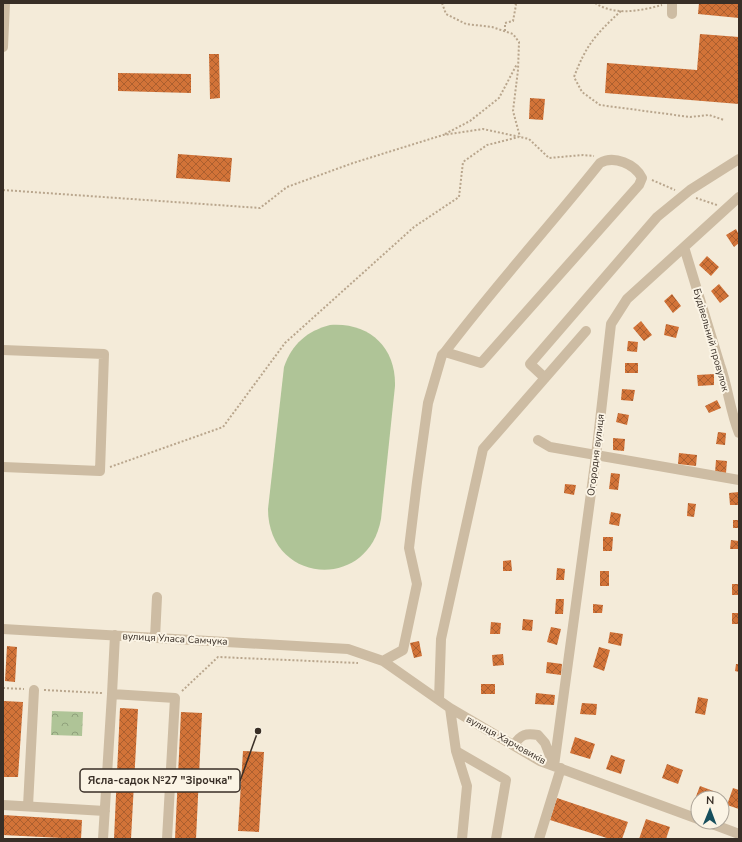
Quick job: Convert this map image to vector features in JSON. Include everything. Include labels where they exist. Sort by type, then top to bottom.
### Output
[{"type":"street","points":[[3,47],[5,3]]},
{"type":"street","points":[[672,3],[672,14]]},
{"type":"street","points":[[545,378],[530,364],[657,218],[690,190],[739,159]]},
{"type":"street","points":[[384,661],[403,650],[417,584],[409,548],[428,403],[442,355],[481,304],[555,219],[600,163],[618,160],[623,162],[641,176],[642,180],[481,363],[445,352]]},
{"type":"street","name":"Огородня вулиця","points":[[539,839],[558,767],[611,324],[627,299],[739,197]]},
{"type":"street","name":"Будівельний провулок","points":[[684,247],[709,332],[721,366],[731,415],[739,433]]},
{"type":"street","points":[[439,700],[441,639],[484,449],[586,331]]},
{"type":"street","points":[[3,350],[104,354],[100,471],[3,467]]},
{"type":"street","points":[[538,440],[550,447],[739,480]]},
{"type":"street","points":[[155,638],[157,597]]},
{"type":"street","name":"вулиця Уласа Самчука","points":[[3,629],[348,649]]},
{"type":"street","points":[[103,839],[115,635]]},
{"type":"street","name":"вулиця Харчовиків","points":[[348,649],[384,661],[450,708],[540,760],[690,816]]},
{"type":"street","points":[[28,806],[34,690]]},
{"type":"street","points":[[112,694],[175,698],[167,839]]},
{"type":"street","points":[[450,708],[456,751],[467,786],[462,839]]},
{"type":"street","points":[[514,745],[520,736],[528,733],[538,735],[544,742],[558,767]]},
{"type":"street","points":[[456,751],[506,780],[496,839]]},
{"type":"street","points":[[3,805],[105,811]]},
{"type":"street","points":[[728,830],[739,834]]},
{"type":"path","points":[[442,3],[446,14],[466,24],[492,27],[513,34],[518,42],[518,63],[513,111],[520,137]]},
{"type":"path","points":[[504,31],[505,23],[513,21],[516,5],[515,3]]},
{"type":"path","points":[[595,3],[621,11],[641,11],[663,3]]},
{"type":"path","points":[[621,11],[599,32],[583,54],[574,77],[582,92],[600,105],[690,117],[709,115],[724,120]]},
{"type":"path","points":[[443,135],[470,121],[499,98],[518,63]]},
{"type":"path","points":[[3,190],[260,208],[287,187],[353,163],[443,135],[483,129],[529,139],[549,158],[583,155],[597,156]]},
{"type":"path","points":[[100,471],[223,427],[285,342],[414,227],[459,197],[463,162],[487,145],[520,137]]},
{"type":"path","points":[[175,698],[218,657],[363,663]]},
{"type":"path","points":[[3,688],[112,694]]},
{"type":"green space","points":[[330,325],[344,325],[357,328],[378,340],[391,360],[395,386],[381,519],[372,543],[358,559],[340,568],[320,570],[300,564],[284,552],[272,534],[268,509],[284,367],[291,352],[301,340],[314,331]]},
{"type":"green space","points":[[52,711],[83,712],[82,736],[51,735]]},
{"type":"building","points":[[699,3],[739,3],[739,18],[698,14]]},
{"type":"building","points":[[700,34],[739,37],[739,104],[605,93],[607,63],[697,70]]},
{"type":"building","points":[[209,54],[219,54],[220,98],[210,99]]},
{"type":"building","points":[[118,73],[191,74],[191,93],[118,91]]},
{"type":"building","points":[[530,98],[545,99],[543,120],[529,119]]},
{"type":"building","points":[[178,154],[232,158],[230,182],[176,178]]},
{"type":"building","points":[[736,229],[739,235],[739,243],[734,247],[726,235]]},
{"type":"building","points":[[707,256],[719,267],[711,276],[699,265]]},
{"type":"building","points":[[719,284],[729,296],[720,303],[711,291]]},
{"type":"building","points":[[672,294],[681,306],[673,313],[664,301]]},
{"type":"building","points":[[641,321],[652,335],[644,341],[633,328]]},
{"type":"building","points":[[666,324],[679,327],[676,338],[664,335]]},
{"type":"building","points":[[628,341],[638,342],[637,352],[627,351]]},
{"type":"building","points":[[625,363],[638,363],[638,373],[625,373]]},
{"type":"building","points":[[714,374],[714,385],[698,386],[697,375]]},
{"type":"building","points":[[622,389],[635,390],[633,401],[621,400]]},
{"type":"building","points":[[717,400],[721,408],[709,413],[705,406]]},
{"type":"building","points":[[618,413],[629,415],[627,425],[616,422]]},
{"type":"building","points":[[718,432],[726,433],[725,445],[716,444]]},
{"type":"building","points":[[613,438],[625,439],[624,451],[613,450]]},
{"type":"building","points":[[679,453],[697,455],[696,466],[678,464]]},
{"type":"building","points":[[716,460],[727,461],[726,473],[715,473]]},
{"type":"building","points":[[611,473],[620,474],[618,490],[609,489]]},
{"type":"building","points":[[565,484],[576,485],[574,495],[564,493]]},
{"type":"building","points":[[739,492],[739,505],[730,505],[729,493]]},
{"type":"building","points":[[688,503],[696,504],[694,517],[687,516]]},
{"type":"building","points":[[611,512],[621,514],[619,526],[609,524]]},
{"type":"building","points":[[733,520],[739,520],[739,528],[733,528]]},
{"type":"building","points":[[603,537],[613,537],[612,551],[603,551]]},
{"type":"building","points":[[731,540],[739,541],[739,549],[730,549]]},
{"type":"building","points":[[511,560],[512,571],[503,571],[503,561]]},
{"type":"building","points":[[557,568],[565,569],[564,580],[556,580]]},
{"type":"building","points":[[600,571],[609,571],[609,586],[600,586]]},
{"type":"building","points":[[732,584],[739,584],[739,595],[732,595]]},
{"type":"building","points":[[556,599],[564,599],[563,614],[555,614]]},
{"type":"building","points":[[593,604],[603,605],[602,613],[593,613]]},
{"type":"building","points":[[732,613],[739,613],[739,624],[732,624]]},
{"type":"building","points":[[523,619],[533,620],[532,631],[522,630]]},
{"type":"building","points":[[491,622],[501,623],[500,634],[490,634]]},
{"type":"building","points":[[551,627],[561,629],[557,645],[547,642]]},
{"type":"building","points":[[610,632],[623,634],[621,646],[608,643]]},
{"type":"building","points":[[419,641],[422,656],[414,658],[410,643]]},
{"type":"building","points":[[7,646],[17,647],[15,682],[5,681]]},
{"type":"building","points":[[599,647],[610,650],[604,671],[593,667]]},
{"type":"building","points":[[503,654],[504,665],[493,666],[492,655]]},
{"type":"building","points":[[547,662],[562,664],[561,675],[546,673]]},
{"type":"building","points":[[736,664],[739,664],[739,672],[735,671]]},
{"type":"building","points":[[481,684],[495,684],[495,694],[481,694]]},
{"type":"building","points":[[536,693],[555,695],[554,705],[535,704]]},
{"type":"building","points":[[698,697],[708,699],[705,715],[695,713]]},
{"type":"building","points":[[4,701],[23,702],[18,777],[3,777]]},
{"type":"building","points":[[582,703],[597,704],[596,715],[580,714]]},
{"type":"building","points":[[120,708],[138,709],[131,839],[114,839]]},
{"type":"building","points":[[181,712],[202,713],[196,839],[175,839]]},
{"type":"building","points":[[575,737],[595,744],[590,759],[570,753]]},
{"type":"building","points":[[243,751],[264,752],[259,832],[238,831]]},
{"type":"building","points":[[611,755],[625,760],[621,774],[606,769]]},
{"type":"building","points":[[667,764],[683,770],[678,784],[662,778]]},
{"type":"building","points":[[700,786],[711,790],[698,790]]},
{"type":"building","points":[[733,788],[739,790],[739,809],[730,806],[730,796]]},
{"type":"building","points":[[557,798],[628,822],[622,839],[610,839],[550,820]]},
{"type":"building","points":[[3,815],[82,820],[81,839],[3,835]]},
{"type":"building","points":[[646,819],[670,827],[666,839],[639,839]]},
{"type":"place","name":"Ясла-садок №27 \"Зірочка\"","points":[[258,731]]}]
